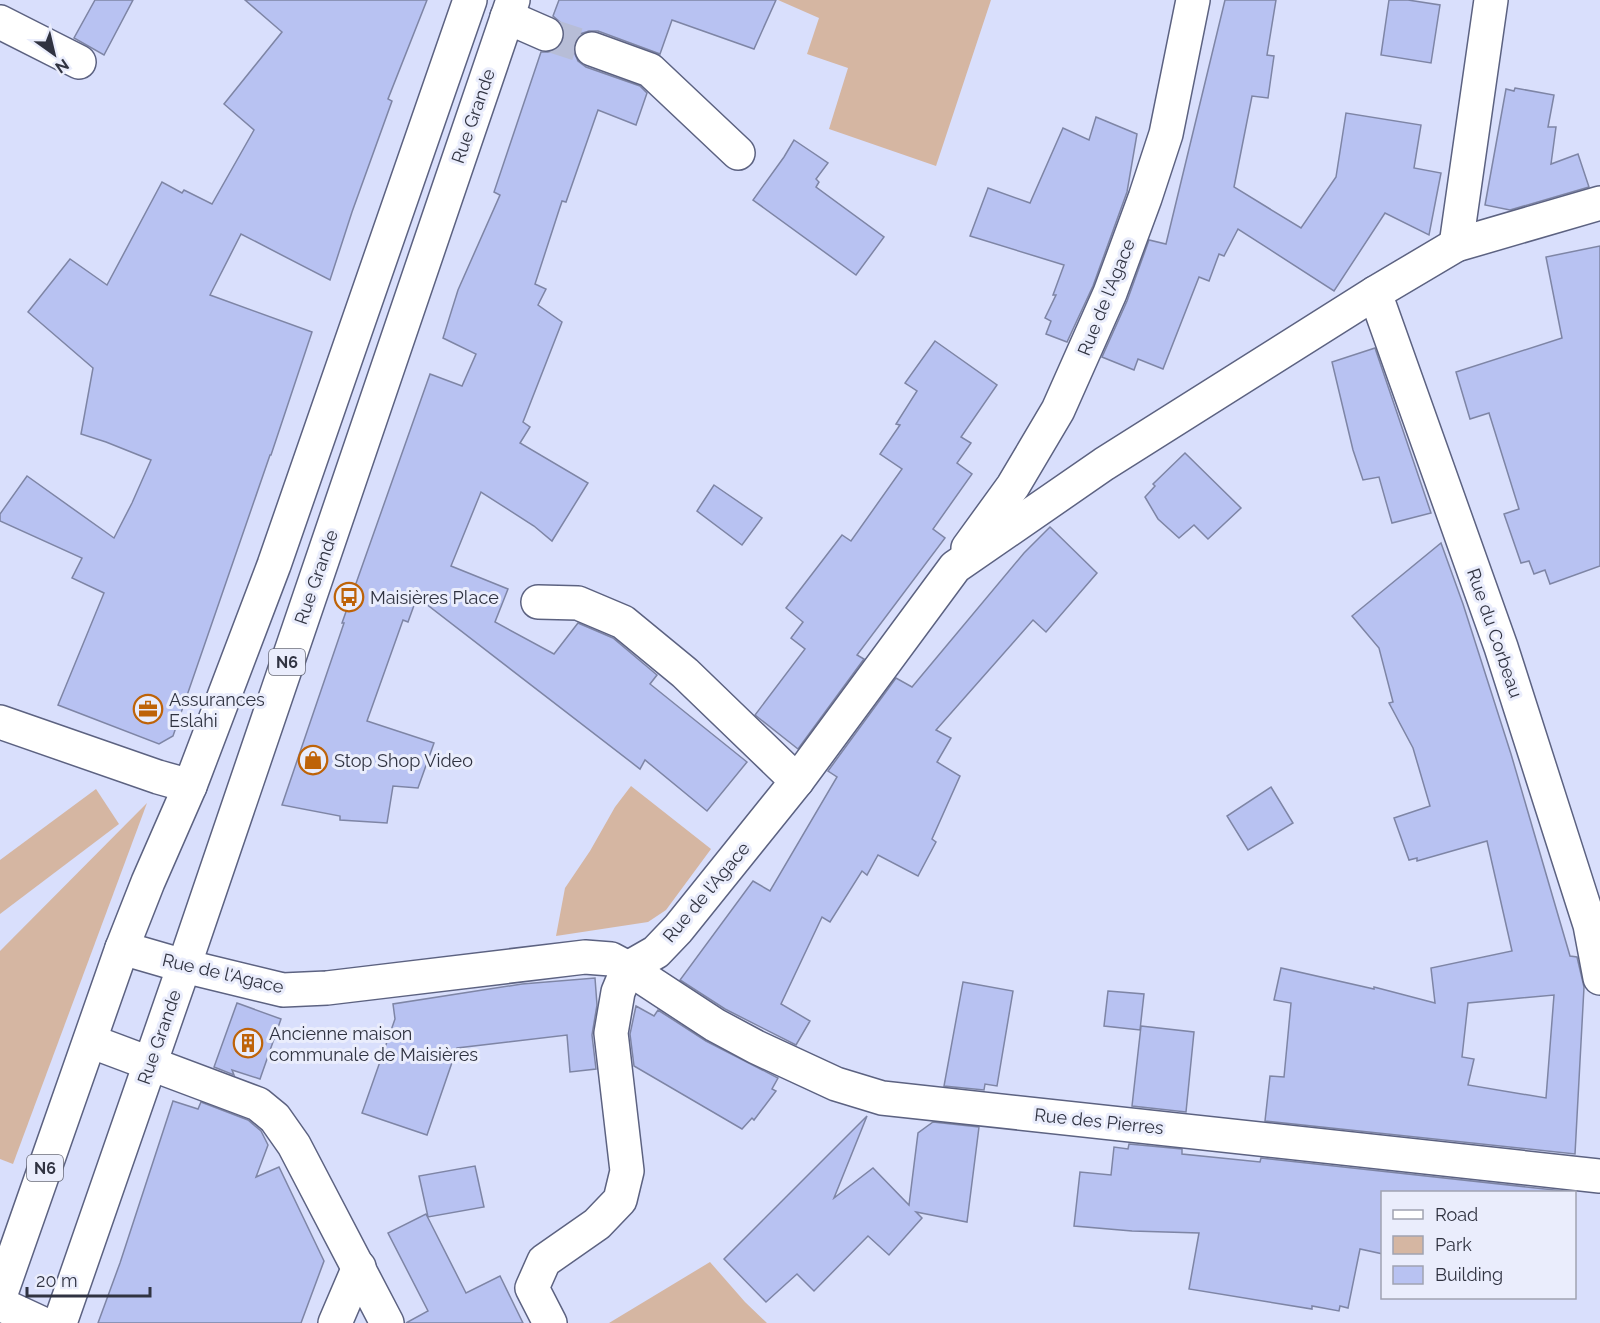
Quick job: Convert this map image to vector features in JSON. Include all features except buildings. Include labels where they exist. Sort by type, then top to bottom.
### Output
[{"type":"street","name":"N6","points":[[0,1296],[122,948],[190,786],[274,564],[470,0]]},
{"type":"street","name":"Rue de l'Agace","points":[[122,948],[283,990],[327,988],[585,957],[611,959],[628,968],[656,952],[678,929],[797,781],[1013,486],[1058,410],[1110,293],[1166,134],[1192,0]]},
{"type":"street","points":[[1456,245],[1491,0]]},
{"type":"street","points":[[510,9],[546,34]]},
{"type":"street","name":"Rue Grande","points":[[60,1323],[510,9]]},
{"type":"street","points":[[0,22],[79,62]]},
{"type":"street","points":[[592,49],[650,70],[738,153]]},
{"type":"street","name":"Rue de l'Agace","points":[[955,567],[1104,464],[1375,293],[1456,245],[1600,203]]},
{"type":"street","name":"Rue du Corbeau","points":[[1375,293],[1501,646],[1590,926],[1600,978]]},
{"type":"street","points":[[538,602],[578,603],[623,622],[685,673],[797,781]]},
{"type":"street","points":[[0,722],[190,786]]},
{"type":"street","points":[[550,1323],[532,1288],[544,1262],[597,1224],[620,1200],[627,1171],[610,1033],[618,992],[628,968]]},
{"type":"street","name":"Rue des Pierres","points":[[628,968],[715,1025],[756,1047],[836,1084],[882,1098],[1600,1176]]},
{"type":"street","points":[[90,1041],[258,1104],[275,1118],[294,1145],[387,1323]]},
{"type":"street","points":[[335,1323],[359,1267]]},
{"type":"street","points":[[0,1304],[41,1323]]},
{"type":"green space","points":[[778,0],[991,0],[936,166],[829,129],[848,68],[807,54],[819,18]]},
{"type":"green space","points":[[631,786],[711,849],[666,910],[648,922],[556,936],[565,888],[590,851],[615,807]]},
{"type":"green space","points":[[96,789],[119,824],[0,914],[0,860]]},
{"type":"green space","points":[[147,803],[13,1164],[0,1159],[0,951]]},
{"type":"green space","points":[[710,1262],[767,1323],[609,1323]]},
{"type":"tunnel","points":[[546,34],[592,49]]},
{"type":"place","name":"Maisières Place","points":[[349,597]]},
{"type":"place","name":"Assurances Eslahi","points":[[148,709]]},
{"type":"place","name":"Stop Shop Video","points":[[313,760]]},
{"type":"place","name":"Ancienne maison communale de Maisières","points":[[248,1043]]}]
